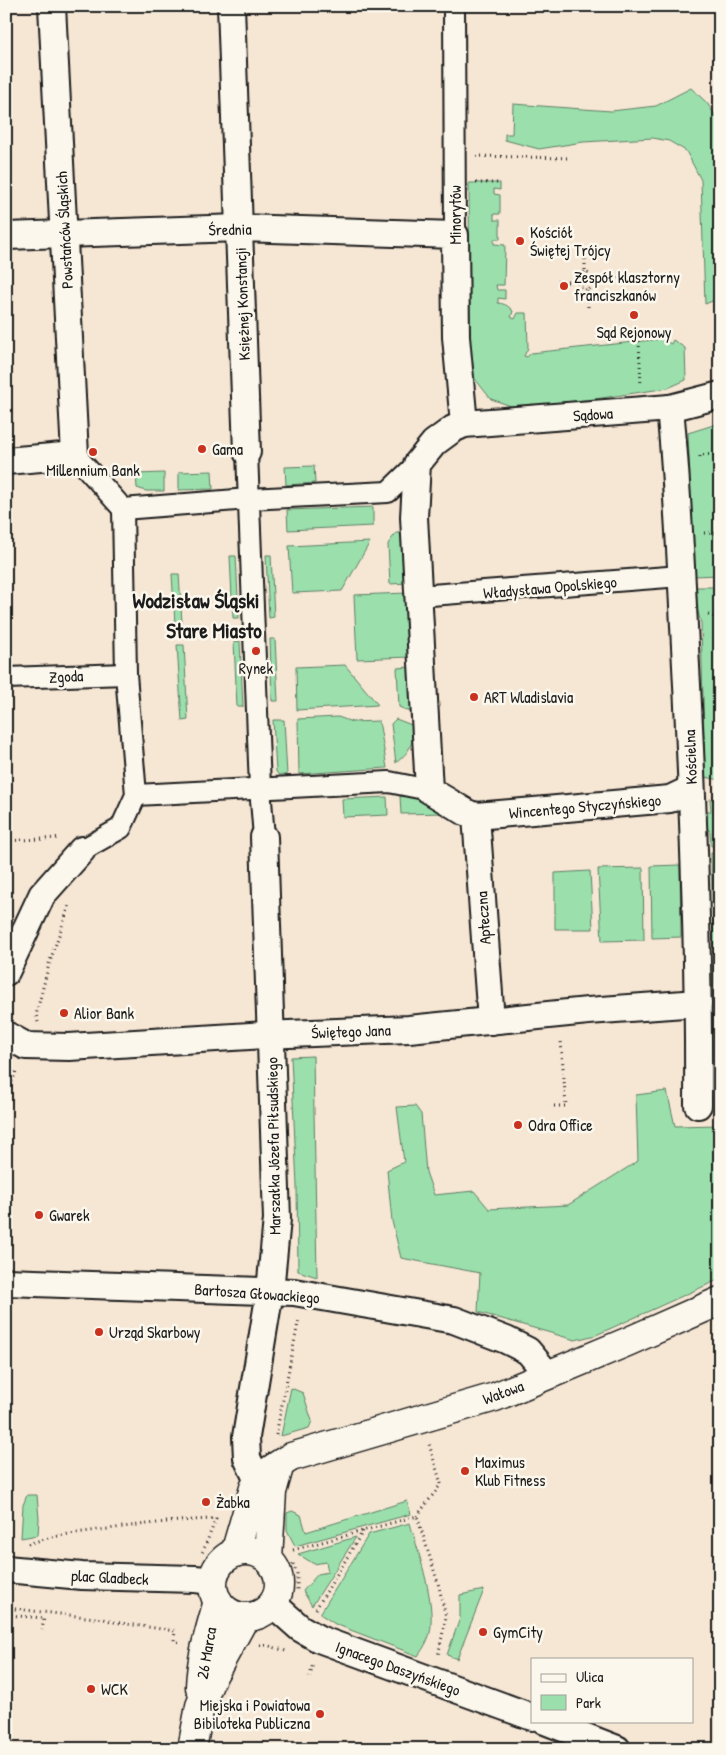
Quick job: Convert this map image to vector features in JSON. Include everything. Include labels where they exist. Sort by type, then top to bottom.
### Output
[{"type":"street","name":"Powstańców Śląskich","points":[[52,6],[75,455]]},
{"type":"street","name":"Księżnej Konstancji","points":[[231,6],[247,452]]},
{"type":"street","name":"Minorytów","points":[[454,6],[456,337],[464,424]]},
{"type":"street","name":"Średnia","points":[[6,236],[239,228],[455,236]]},
{"type":"street","name":"Sądowa","points":[[464,424],[670,408],[720,395]]},
{"type":"street","name":"Kościelna","points":[[670,408],[681,576],[691,789],[698,1003],[698,1105]]},
{"type":"street","points":[[123,509],[248,499],[388,492],[417,464],[434,443],[453,429],[464,424]]},
{"type":"street","points":[[247,452],[260,788],[264,836]]},
{"type":"street","points":[[6,461],[75,455],[123,509],[126,674],[136,795],[121,828],[82,850],[42,895],[6,972]]},
{"type":"street","points":[[417,464],[414,517],[429,790]]},
{"type":"street","name":"Władysława Opolskiego","points":[[418,596],[681,576]]},
{"type":"street","name":"Zgoda","points":[[6,678],[126,674]]},
{"type":"street","points":[[136,795],[389,782],[429,790],[469,814],[476,816]]},
{"type":"street","name":"Wincentego Styczyńskiego","points":[[476,816],[670,799],[691,789]]},
{"type":"street","name":"Apteczna","points":[[476,816],[490,1021]]},
{"type":"street","name":"Marszałka Józefa Piłsudskiego","points":[[258,1481],[247,1458],[246,1437],[270,1291],[276,1219],[264,836]]},
{"type":"street","name":"Świętego Jana","points":[[16,1040],[69,1047],[270,1034],[409,1029],[588,1011],[698,1003]]},
{"type":"street","name":"Bartosza Głowackiego","points":[[6,1282],[294,1292],[454,1320],[506,1340],[528,1351],[548,1376]]},
{"type":"street","name":"Wałowa","points":[[258,1481],[267,1472],[291,1457],[495,1396],[548,1376],[720,1301]]},
{"type":"street","points":[[278,1555],[246,1550],[235,1552],[219,1564],[209,1587],[225,1610],[234,1615],[255,1616],[265,1612],[278,1595],[280,1585],[279,1575],[274,1566],[278,1555],[272,1492],[280,1464]]},
{"type":"street","points":[[235,1552],[254,1488],[258,1481]]},
{"type":"street","name":"plac Gladbeck","points":[[6,1569],[209,1587]]},
{"type":"street","name":"26 Marca","points":[[192,1749],[200,1706],[201,1669],[205,1647],[209,1587]]},
{"type":"street","name":"Ignacego Daszyńskiego","points":[[273,1604],[300,1628],[319,1639],[531,1716]]},
{"type":"street","name":"26 Marca","points":[[200,1706],[211,1679],[245,1617]]},
{"type":"street","points":[[548,1722],[617,1749]]},
{"type":"path","points":[[455,155],[568,158]]},
{"type":"path","points":[[480,183],[500,183]]},
{"type":"path","points":[[576,282],[586,271],[586,254]]},
{"type":"path","points":[[586,271],[596,280]]},
{"type":"path","points":[[588,307],[587,291],[596,280],[620,278]]},
{"type":"path","points":[[557,282],[576,282],[587,291]]},
{"type":"path","points":[[639,341],[641,392]]},
{"type":"path","points":[[700,455],[720,454]]},
{"type":"path","points":[[16,1040],[38,1022],[36,1015],[49,964],[67,910],[72,902]]},
{"type":"path","points":[[554,1106],[566,1106],[561,1041]]},
{"type":"path","points":[[278,1555],[417,1516],[441,1484],[429,1443]]},
{"type":"path","points":[[417,1516],[438,1582],[446,1617],[436,1668],[423,1678]]},
{"type":"path","points":[[25,1545],[49,1537],[83,1532],[152,1523],[216,1520],[198,1565],[209,1587]]},
{"type":"path","points":[[313,1614],[364,1530]]},
{"type":"path","points":[[42,1630],[44,1618],[6,1615],[7,1608],[104,1619],[175,1631],[174,1641],[187,1643]]},
{"type":"path","points":[[310,1677],[314,1660]]},
{"type":"green space","points":[[691,88],[707,103],[720,123],[720,298],[705,304],[701,180],[686,151],[669,141],[653,138],[583,142],[539,149],[505,140],[505,134],[512,134],[513,104],[611,111],[656,106]]},
{"type":"green space","points":[[469,183],[500,183],[500,190],[494,189],[494,194],[500,195],[500,214],[494,214],[494,220],[500,220],[500,239],[494,239],[494,244],[505,245],[504,285],[496,285],[497,290],[505,290],[505,299],[498,298],[498,303],[506,305],[511,309],[513,311],[511,317],[515,319],[518,313],[527,313],[528,348],[524,356],[527,357],[531,353],[662,339],[671,344],[673,340],[685,348],[686,380],[668,388],[595,399],[514,407],[491,399],[475,379],[470,345]]},
{"type":"green space","points":[[720,423],[720,575],[694,576],[688,433]]},
{"type":"green space","points":[[314,466],[315,483],[286,485],[285,467]]},
{"type":"green space","points":[[212,471],[213,489],[179,490],[179,472]]},
{"type":"green space","points":[[164,473],[164,491],[146,491],[137,488],[136,474]]},
{"type":"green space","points":[[373,507],[373,526],[288,530],[287,510]]},
{"type":"green space","points":[[396,533],[403,533],[407,583],[390,584],[388,544]]},
{"type":"green space","points":[[370,542],[342,591],[292,593],[289,546]]},
{"type":"green space","points":[[266,555],[271,555],[274,617],[269,618]]},
{"type":"green space","points":[[230,556],[236,556],[239,618],[233,618]]},
{"type":"green space","points":[[172,574],[179,574],[182,623],[175,624]]},
{"type":"green space","points":[[695,587],[720,587],[720,780],[705,777],[701,623],[696,605]]},
{"type":"green space","points":[[408,593],[410,657],[357,659],[354,595]]},
{"type":"green space","points":[[270,639],[275,639],[278,701],[272,701]]},
{"type":"green space","points":[[240,641],[243,707],[237,707],[234,642]]},
{"type":"green space","points":[[177,645],[184,645],[188,720],[182,721]]},
{"type":"green space","points":[[345,665],[378,705],[297,710],[296,667]]},
{"type":"green space","points":[[410,667],[413,713],[399,707],[397,668]]},
{"type":"green space","points":[[338,717],[352,722],[379,721],[387,768],[299,774],[298,719]]},
{"type":"green space","points":[[396,719],[414,726],[410,747],[405,755],[396,763],[391,724]]},
{"type":"green space","points":[[273,720],[284,720],[287,775],[279,775],[276,772]]},
{"type":"green space","points":[[400,796],[424,797],[445,813],[401,814]]},
{"type":"green space","points":[[387,797],[388,815],[343,817],[342,799]]},
{"type":"green space","points":[[710,799],[720,801],[720,845],[711,846],[710,831],[702,825],[702,812],[711,811]]},
{"type":"green space","points":[[711,853],[720,854],[720,1032],[716,1032]]},
{"type":"green space","points":[[680,865],[681,937],[652,938],[651,866]]},
{"type":"green space","points":[[643,868],[644,940],[602,941],[598,869]]},
{"type":"green space","points":[[590,871],[593,929],[555,929],[555,873]]},
{"type":"green space","points":[[313,1056],[317,1277],[298,1271],[297,1186],[291,1057]]},
{"type":"green space","points":[[667,1091],[675,1126],[720,1125],[720,1279],[596,1335],[575,1340],[478,1312],[480,1273],[401,1258],[392,1221],[387,1170],[404,1162],[397,1107],[415,1106],[421,1114],[426,1172],[434,1195],[474,1191],[489,1209],[568,1205],[638,1161],[636,1095]]},
{"type":"green space","points":[[291,1388],[303,1393],[312,1421],[309,1428],[281,1436]]},
{"type":"green space","points":[[27,1495],[37,1495],[38,1535],[21,1538],[23,1505]]},
{"type":"green space","points":[[407,1501],[411,1514],[295,1546],[287,1530],[287,1513],[292,1511],[301,1515],[306,1532]]},
{"type":"green space","points":[[410,1523],[424,1573],[431,1612],[429,1637],[418,1656],[335,1624],[320,1614],[369,1534]]},
{"type":"green space","points":[[356,1537],[312,1606],[303,1591],[318,1574],[328,1572],[326,1562],[314,1564],[298,1554]]},
{"type":"green space","points":[[484,1590],[457,1659],[447,1655],[460,1618],[460,1595]]},
{"type":"place","name":"Kościół Świętej Trójcy","points":[[520,241]]},
{"type":"place","name":"Zespół klasztorny franciszkanów","points":[[564,286]]},
{"type":"place","name":"Sąd Rejonowy","points":[[634,315]]},
{"type":"place","name":"Gama","points":[[202,449]]},
{"type":"place","name":"Millennium Bank","points":[[93,452]]},
{"type":"place","name":"Rynek","points":[[256,651]]},
{"type":"place","name":"ART Wladislavia","points":[[474,697]]},
{"type":"place","name":"Alior Bank","points":[[64,1013]]},
{"type":"place","name":"Odra Office","points":[[518,1125]]},
{"type":"place","name":"Gwarek","points":[[39,1215]]},
{"type":"place","name":"Urząd Skarbowy","points":[[99,1332]]},
{"type":"place","name":"Maximus Klub Fitness","points":[[465,1471]]},
{"type":"place","name":"Żabka","points":[[206,1502]]},
{"type":"place","name":"GymCity","points":[[483,1632]]},
{"type":"place","name":"WCK","points":[[91,1689]]},
{"type":"place","name":"Miejska i Powiatowa Bibiloteka Publiczna","points":[[320,1714]]},
{"type":"district","name":"Wodzisław Śląski","points":[[196,601]]},
{"type":"district","name":"Stare Miasto","points":[[214,631]]}]
